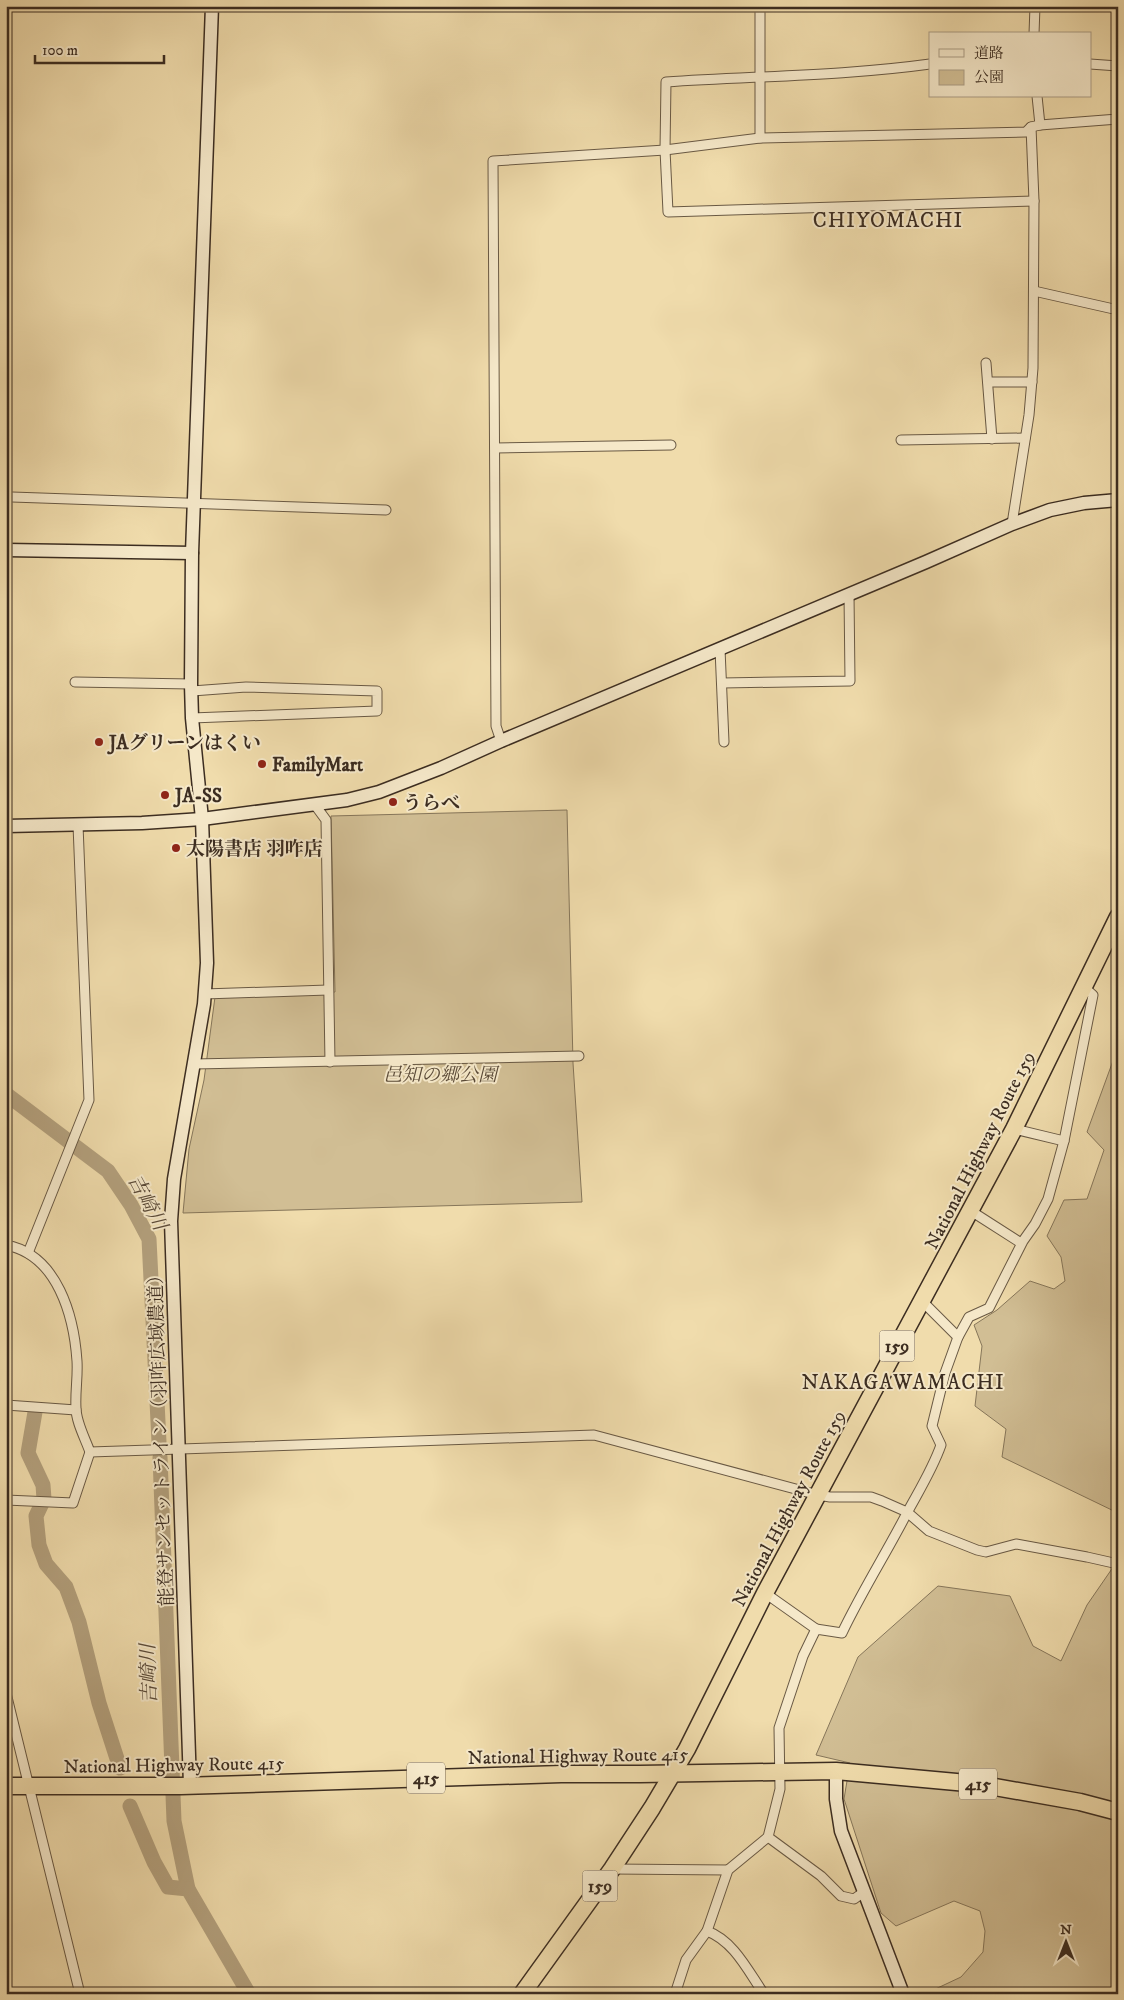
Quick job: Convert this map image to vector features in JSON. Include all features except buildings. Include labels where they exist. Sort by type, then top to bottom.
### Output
[{"type":"highway","name":"National Highway Route 159","points":[[522,1994],[612,1869],[652,1808],[686,1749],[765,1593],[1014,1130],[1118,917]]},
{"type":"highway","name":"National Highway Route 415","points":[[6,1786],[185,1786],[561,1774],[836,1771],[978,1784],[1080,1802],[1118,1812]]},
{"type":"street","name":"能登サンセットライン（羽咋広域農道）","points":[[185,1786],[180,1449],[171,1221],[174,1179],[194,1064],[207,963],[202,819],[192,718],[191,687],[192,553],[212,6]]},
{"type":"street","points":[[760,6],[760,138]]},
{"type":"street","points":[[1034,32],[1035,6]]},
{"type":"street","points":[[929,64],[876,71],[666,82],[665,150],[668,212],[1034,201]]},
{"type":"street","points":[[1092,64],[1118,66]]},
{"type":"street","points":[[1012,524],[1032,382],[1037,98]]},
{"type":"street","points":[[501,741],[496,726],[493,161],[665,150],[760,138],[1026,132],[1036,126],[1118,119]]},
{"type":"street","points":[[1034,291],[1118,310]]},
{"type":"street","points":[[986,363],[992,438]]},
{"type":"street","points":[[988,382],[1032,382]]},
{"type":"street","points":[[901,440],[1025,438]]},
{"type":"street","points":[[495,448],[671,445]]},
{"type":"street","points":[[12,497],[386,510]]},
{"type":"street","points":[[6,826],[142,823],[202,819],[315,805],[379,792],[441,768],[1012,524],[1050,510],[1084,503],[1118,500]]},
{"type":"street","points":[[6,550],[192,553]]},
{"type":"street","points":[[722,683],[850,681],[849,594]]},
{"type":"street","points":[[720,649],[724,742]]},
{"type":"street","points":[[75,682],[377,692],[377,711],[192,718]]},
{"type":"street","points":[[315,805],[326,820],[330,1062]]},
{"type":"street","points":[[28,1253],[89,1100],[78,825]]},
{"type":"street","points":[[765,1593],[816,1629],[842,1633],[866,1586],[898,1532],[936,1459],[941,1445],[932,1426],[945,1372],[958,1337],[968,1318],[989,1308],[1022,1243],[1035,1224],[1048,1199],[1064,1142],[1093,995],[1084,987]]},
{"type":"street","points":[[204,994],[328,990]]},
{"type":"street","points":[[194,1064],[580,1056]]},
{"type":"street","points":[[1014,1130],[1064,1142]]},
{"type":"street","points":[[971,1211],[1022,1243]]},
{"type":"street","points":[[6,1245],[28,1253],[54,1278],[62,1291],[72,1327],[77,1362],[76,1410],[90,1452],[73,1502],[6,1500]]},
{"type":"street","points":[[922,1301],[958,1337]]},
{"type":"street","points":[[6,1405],[76,1410]]},
{"type":"street","points":[[90,1452],[594,1435],[818,1495],[871,1498],[907,1512],[929,1531],[977,1550],[986,1552],[1016,1544],[1087,1556],[1118,1564]]},
{"type":"street","points":[[675,1994],[686,1960],[706,1932],[728,1870],[768,1838],[780,1789],[780,1723],[803,1656],[816,1629]]},
{"type":"street","points":[[6,1693],[80,1994]]},
{"type":"street","points":[[836,1771],[836,1799],[841,1831],[903,1994]]},
{"type":"street","points":[[768,1838],[821,1876],[841,1896],[854,1899],[864,1892]]},
{"type":"street","points":[[612,1869],[728,1870]]},
{"type":"street","points":[[706,1932],[717,1935],[731,1946],[764,1994]]},
{"type":"green space","name":"邑知の郷公園","points":[[567,810],[573,1063],[582,1202],[183,1213],[189,1149],[204,1080],[215,997],[335,992],[331,816]]},
{"type":"green space","points":[[1118,1055],[1118,1513],[1002,1457],[1006,1429],[975,1406],[982,1346],[974,1325],[997,1310],[1030,1281],[1054,1289],[1065,1281],[1061,1257],[1047,1236],[1064,1200],[1087,1199],[1104,1150],[1087,1132],[1114,1058]]},
{"type":"green space","points":[[1118,1560],[1118,1994],[929,1994],[929,1992],[961,1977],[983,1952],[985,1931],[980,1911],[954,1901],[896,1926],[881,1913],[844,1799],[850,1763],[816,1755],[858,1657],[938,1586],[1010,1596],[1033,1646],[1061,1661],[1087,1605]]},
{"type":"waterway","name":"吉崎川","points":[[6,1094],[108,1171],[131,1205],[149,1239],[159,1442]]},
{"type":"waterway","name":"吉崎川","points":[[35,1412],[28,1453],[43,1485],[44,1499],[36,1516],[39,1545],[46,1564],[66,1587],[79,1622],[99,1703],[120,1768]]},
{"type":"waterway","name":"吉崎川","points":[[160,1457],[174,1821],[188,1889]]},
{"type":"waterway","name":"吉崎川","points":[[130,1806],[154,1862],[168,1887],[188,1889],[249,1994]]},
{"type":"place","name":"JAグリーンはくい","points":[[99,742]]},
{"type":"place","name":"FamilyMart","points":[[262,764]]},
{"type":"place","name":"JA-SS","points":[[165,795]]},
{"type":"place","name":"うらべ","points":[[393,802]]},
{"type":"place","name":"太陽書店 羽咋店","points":[[176,848]]},
{"type":"district","name":"CHIYOMACHI","points":[[888,220]]},
{"type":"district","name":"NAKAGAWAMACHI","points":[[903,1382]]}]
